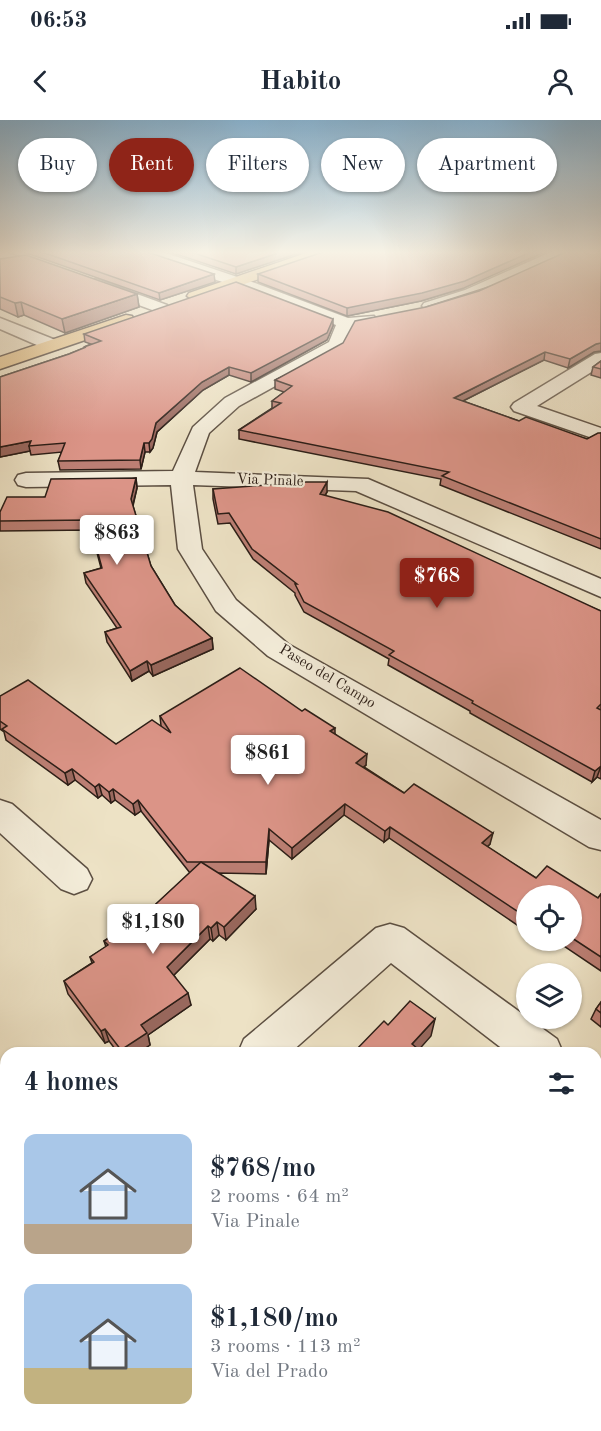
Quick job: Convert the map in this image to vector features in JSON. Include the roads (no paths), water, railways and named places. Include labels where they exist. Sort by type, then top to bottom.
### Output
[{"type":"main road","points":[[0,363],[148,312]]},
{"type":"street","points":[[317,312],[346,323],[386,316]]},
{"type":"street","name":"Paseo del Campo","points":[[346,323],[336,345],[232,402],[200,431],[181,478],[190,549],[226,604],[279,650],[601,837]]},
{"type":"street","points":[[2,331],[52,345]]},
{"type":"street","points":[[601,358],[521,407],[601,435]]},
{"type":"street","name":"Via Pinale","points":[[26,480],[181,478],[360,484],[601,589]]},
{"type":"street","points":[[0,813],[75,879]]},
{"type":"street","points":[[266,1047],[390,940],[534,1047]]}]
